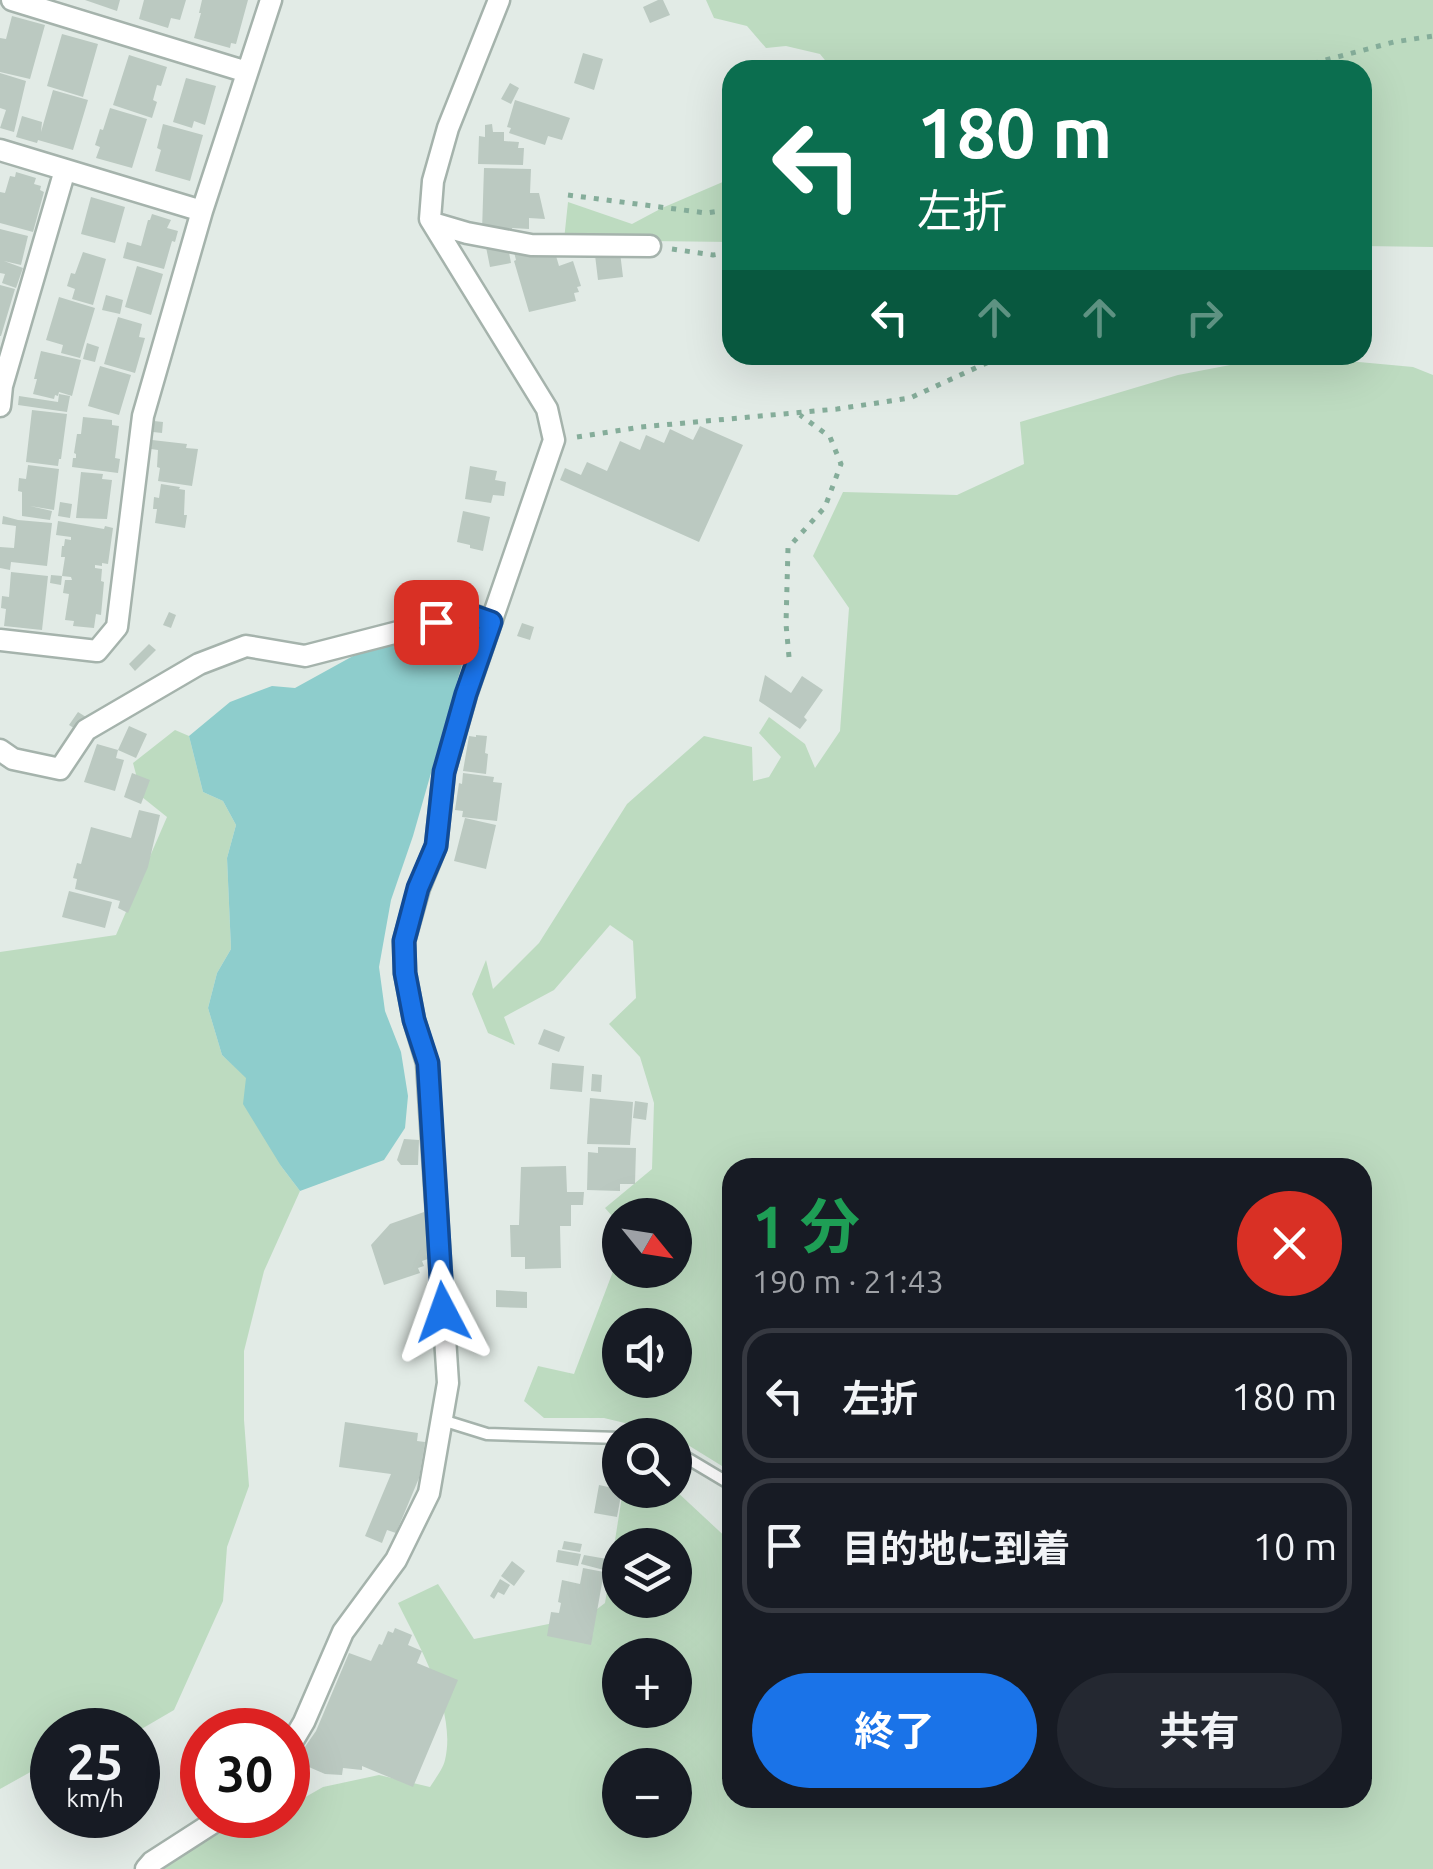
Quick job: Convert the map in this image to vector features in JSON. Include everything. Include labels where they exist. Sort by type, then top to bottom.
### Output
[{"type":"street","points":[[12,0],[247,72]]},
{"type":"street","points":[[0,640],[97,651],[116,627],[143,416],[202,211],[271,0]]},
{"type":"street","points":[[310,1708],[343,1632],[396,1560],[429,1493],[448,1383],[428,1063],[414,1020],[405,973],[404,941],[418,888],[436,846],[444,772],[466,694],[554,440],[547,409],[430,219],[433,181],[448,128],[499,0]]},
{"type":"street","points":[[0,150],[202,211]]},
{"type":"street","points":[[0,406],[2,386],[65,170]]},
{"type":"street","points":[[432,223],[531,245],[650,246]]},
{"type":"street","points":[[0,750],[13,758],[60,769],[86,730],[199,664],[246,646],[304,656],[468,614],[491,622]]},
{"type":"street","points":[[146,1869],[189,1838]]},
{"type":"lane","points":[[442,1420],[488,1434],[602,1437]]},
{"type":"lane","points":[[692,1461],[722,1479]]},
{"type":"path","points":[[1326,60],[1433,36]]},
{"type":"path","points":[[568,194],[706,212],[722,210]]},
{"type":"path","points":[[650,246],[722,254]]},
{"type":"path","points":[[554,440],[910,398],[982,365]]},
{"type":"path","points":[[788,657],[788,548],[825,508],[841,464],[830,437],[797,413]]},
{"type":"green space","points":[[706,0],[1433,0],[1433,247],[1372,246],[1372,60],[825,60],[820,54],[786,46],[766,48],[747,26],[714,18]]},
{"type":"green space","points":[[722,182],[722,242],[564,240],[568,202],[632,224]]},
{"type":"green space","points":[[1372,363],[1413,367],[1433,375],[1433,1869],[153,1869],[187,1838],[310,1838],[310,1794],[323,1787],[379,1775],[430,1787],[445,1760],[446,1720],[434,1679],[398,1603],[438,1584],[474,1639],[588,1616],[602,1605],[602,1618],[692,1618],[692,1528],[617,1528],[620,1508],[692,1506],[722,1534],[722,1808],[1372,1808],[1372,1158],[722,1158],[722,1466],[692,1447],[692,1418],[544,1418],[524,1401],[538,1366],[574,1374],[607,1288],[692,1288],[692,1198],[617,1198],[652,1169],[654,1103],[640,1057],[609,1024],[636,998],[633,941],[610,925],[554,990],[504,1017],[515,1045],[488,1033],[472,994],[486,960],[493,989],[539,943],[627,804],[704,736],[752,747],[753,781],[769,777],[781,757],[759,733],[769,717],[805,744],[815,768],[840,731],[849,608],[813,556],[843,492],[957,495],[1024,464],[1020,422],[1178,375],[1230,365]]},
{"type":"green space","points":[[175,730],[189,736],[203,792],[223,801],[236,825],[227,858],[231,949],[217,973],[208,1008],[222,1055],[246,1077],[281,1166],[300,1191],[264,1271],[244,1351],[249,1486],[227,1547],[223,1601],[174,1710],[160,1718],[160,1708],[30,1708],[30,1772],[0,1789],[0,952],[116,935],[167,817],[142,797],[133,763]]},
{"type":"water","points":[[462,621],[469,640],[391,900],[379,967],[385,1011],[401,1052],[408,1096],[405,1128],[384,1160],[300,1191],[243,1104],[246,1078],[222,1055],[208,1008],[217,973],[231,949],[227,858],[236,825],[223,801],[203,792],[189,736],[230,702],[272,686],[295,688],[353,656]]},
{"type":"building","points":[[85,0],[120,0],[117,11]]},
{"type":"building","points":[[144,0],[186,0],[180,20],[171,18],[168,28],[139,19]]},
{"type":"building","points":[[202,0],[248,0],[236,44],[231,43],[230,48],[194,38]]},
{"type":"building","points":[[663,0],[670,15],[650,23],[643,7]]},
{"type":"building","points":[[12,16],[45,25],[30,79],[0,72],[0,38],[6,39]]},
{"type":"building","points":[[62,34],[98,44],[83,97],[47,86]]},
{"type":"building","points":[[583,53],[603,59],[594,90],[574,83]]},
{"type":"building","points":[[129,55],[167,67],[161,86],[157,85],[152,118],[113,105]]},
{"type":"building","points":[[0,73],[26,81],[14,132],[0,128],[6,110],[0,108]]},
{"type":"building","points":[[186,78],[216,86],[205,125],[194,121],[192,128],[173,122]]},
{"type":"building","points":[[510,83],[519,88],[511,104],[501,99]]},
{"type":"building","points":[[53,90],[88,100],[73,150],[16,137],[22,116],[42,122],[41,132]]},
{"type":"building","points":[[515,100],[570,118],[562,140],[548,136],[545,145],[509,133],[511,128],[507,127]]},
{"type":"building","points":[[110,108],[147,119],[132,168],[96,158],[100,147],[95,145]]},
{"type":"building","points":[[163,124],[203,135],[190,181],[155,171]]},
{"type":"building","points":[[492,124],[493,132],[504,132],[504,141],[519,142],[518,148],[524,148],[523,165],[478,164],[479,136],[485,137],[485,125]]},
{"type":"building","points":[[484,168],[531,169],[530,193],[539,193],[545,219],[529,218],[529,229],[512,228],[512,236],[482,231]]},
{"type":"building","points":[[16,172],[36,178],[34,184],[44,192],[33,232],[0,223],[0,192],[5,193],[10,176],[15,177]]},
{"type":"building","points":[[91,197],[125,207],[115,243],[81,234]]},
{"type":"building","points":[[152,214],[171,220],[167,228],[178,231],[164,269],[123,258],[127,242],[141,246]]},
{"type":"building","points":[[0,229],[28,236],[21,265],[4,261],[23,268],[16,288],[2,283],[5,274],[0,273]]},
{"type":"building","points":[[485,242],[508,247],[511,263],[490,267]]},
{"type":"building","points":[[554,249],[559,266],[573,261],[581,286],[574,293],[576,301],[529,312],[514,252]]},
{"type":"building","points":[[83,252],[106,259],[93,305],[72,299],[75,289],[67,286]]},
{"type":"building","points":[[620,252],[623,277],[598,280],[595,255]]},
{"type":"building","points":[[137,266],[163,274],[151,315],[125,307]]},
{"type":"building","points":[[0,285],[15,289],[1,336],[0,336]]},
{"type":"building","points":[[106,295],[123,300],[120,314],[102,310]]},
{"type":"building","points":[[59,297],[95,308],[80,358],[61,353],[63,345],[46,340]]},
{"type":"building","points":[[118,317],[142,324],[139,337],[145,338],[135,373],[104,364]]},
{"type":"building","points":[[87,343],[99,347],[95,362],[83,359]]},
{"type":"building","points":[[41,351],[81,360],[72,396],[59,392],[54,399],[33,394]]},
{"type":"building","points":[[100,366],[131,375],[119,415],[88,406]]},
{"type":"building","points":[[59,394],[70,396],[67,412],[18,405],[19,396],[58,402]]},
{"type":"building","points":[[32,410],[67,414],[58,466],[26,462]]},
{"type":"building","points":[[83,417],[112,420],[112,425],[119,426],[115,458],[120,459],[118,473],[72,467]]},
{"type":"building","points":[[154,421],[163,422],[162,433],[153,432]]},
{"type":"building","points":[[700,426],[743,445],[699,542],[560,480],[565,468],[581,475],[587,462],[607,471],[620,441],[640,450],[646,435],[664,443],[670,429],[693,440]]},
{"type":"building","points":[[152,440],[198,449],[192,486],[158,481],[158,450],[151,449]]},
{"type":"building","points":[[28,465],[59,469],[54,510],[30,506],[52,511],[50,520],[22,516],[19,478],[26,479]]},
{"type":"building","points":[[470,466],[497,471],[495,480],[506,482],[504,496],[493,495],[491,503],[465,499]]},
{"type":"building","points":[[81,472],[103,474],[102,479],[112,480],[107,519],[76,518]]},
{"type":"building","points":[[161,484],[185,490],[185,528],[155,523],[154,497],[159,498]]},
{"type":"building","points":[[60,502],[72,504],[70,518],[58,516]]},
{"type":"building","points":[[463,511],[490,517],[483,551],[457,542]]},
{"type":"building","points":[[3,516],[52,523],[47,566],[11,562],[10,570],[0,568],[0,547],[14,548],[16,526],[2,524]]},
{"type":"building","points":[[58,521],[113,528],[108,564],[95,565],[102,569],[104,582],[101,615],[96,614],[94,628],[73,626],[74,621],[65,620],[69,594],[63,593],[65,580],[72,580],[62,576],[65,557],[61,557],[65,539],[71,537],[56,535]]},
{"type":"building","points":[[11,572],[48,576],[42,630],[4,626],[6,609],[1,608],[2,596],[9,597]]},
{"type":"building","points":[[51,575],[62,576],[61,585],[50,583]]},
{"type":"building","points":[[169,612],[176,615],[171,628],[163,625]]},
{"type":"building","points":[[522,623],[534,627],[530,640],[517,636]]},
{"type":"building","points":[[149,644],[156,650],[135,671],[129,664]]},
{"type":"building","points":[[765,675],[791,693],[802,676],[823,690],[800,729],[759,701]]},
{"type":"building","points":[[78,712],[86,717],[77,730],[69,725]]},
{"type":"building","points":[[129,726],[147,734],[136,758],[118,750]]},
{"type":"building","points":[[469,736],[487,736],[486,774],[463,771]]},
{"type":"building","points":[[97,744],[118,750],[116,758],[124,760],[115,791],[84,782]]},
{"type":"building","points":[[132,773],[150,780],[141,804],[124,797]]},
{"type":"building","points":[[463,773],[494,777],[493,782],[502,783],[497,821],[462,817],[463,811],[455,810]]},
{"type":"building","points":[[139,810],[160,815],[148,867],[128,913],[118,908],[120,901],[75,889],[77,879],[73,878],[91,827],[131,838]]},
{"type":"building","points":[[465,818],[496,825],[486,869],[454,861]]},
{"type":"building","points":[[69,891],[112,902],[105,928],[62,917]]},
{"type":"building","points":[[544,1029],[565,1037],[559,1052],[538,1044]]},
{"type":"building","points":[[552,1063],[584,1066],[582,1092],[550,1089]]},
{"type":"building","points":[[592,1074],[602,1075],[601,1092],[591,1091]]},
{"type":"building","points":[[590,1098],[633,1102],[630,1145],[587,1144]]},
{"type":"building","points":[[635,1101],[648,1103],[646,1120],[633,1118]]},
{"type":"building","points":[[404,1139],[419,1140],[418,1165],[401,1165],[397,1160]]},
{"type":"building","points":[[598,1147],[636,1148],[635,1184],[620,1184],[620,1191],[587,1190],[588,1152],[598,1153]]},
{"type":"building","points":[[566,1166],[567,1192],[584,1192],[583,1205],[571,1205],[571,1226],[560,1226],[561,1268],[525,1269],[525,1257],[511,1257],[510,1225],[519,1225],[521,1167]]},
{"type":"building","points":[[424,1212],[428,1259],[418,1268],[420,1273],[384,1285],[371,1245],[390,1224]]},
{"type":"building","points":[[496,1290],[527,1292],[527,1308],[496,1307]]},
{"type":"building","points":[[345,1422],[418,1433],[417,1441],[425,1442],[419,1478],[396,1533],[387,1530],[382,1543],[365,1536],[391,1474],[339,1467]]},
{"type":"building","points":[[599,1485],[602,1486],[602,1508],[619,1508],[617,1517],[594,1513]]},
{"type":"building","points":[[564,1541],[582,1544],[580,1552],[562,1549]]},
{"type":"building","points":[[558,1550],[581,1554],[578,1566],[556,1562]]},
{"type":"building","points":[[584,1555],[602,1558],[602,1569],[581,1564]]},
{"type":"building","points":[[512,1561],[525,1571],[514,1586],[501,1576]]},
{"type":"building","points":[[583,1568],[602,1572],[591,1645],[547,1636],[551,1612],[559,1613],[562,1580],[580,1584]]},
{"type":"building","points":[[500,1579],[510,1585],[504,1595],[498,1592],[494,1599],[490,1596]]},
{"type":"building","points":[[395,1628],[412,1635],[408,1645],[422,1651],[417,1663],[458,1680],[413,1787],[362,1766],[362,1770],[343,1768],[342,1775],[310,1768],[310,1740],[349,1653],[371,1661],[388,1631],[393,1633]]},
{"type":"route","points":[[436,622],[468,614],[491,622],[444,772],[436,846],[418,888],[404,941],[405,973],[414,1020],[428,1063],[443,1312]]}]
